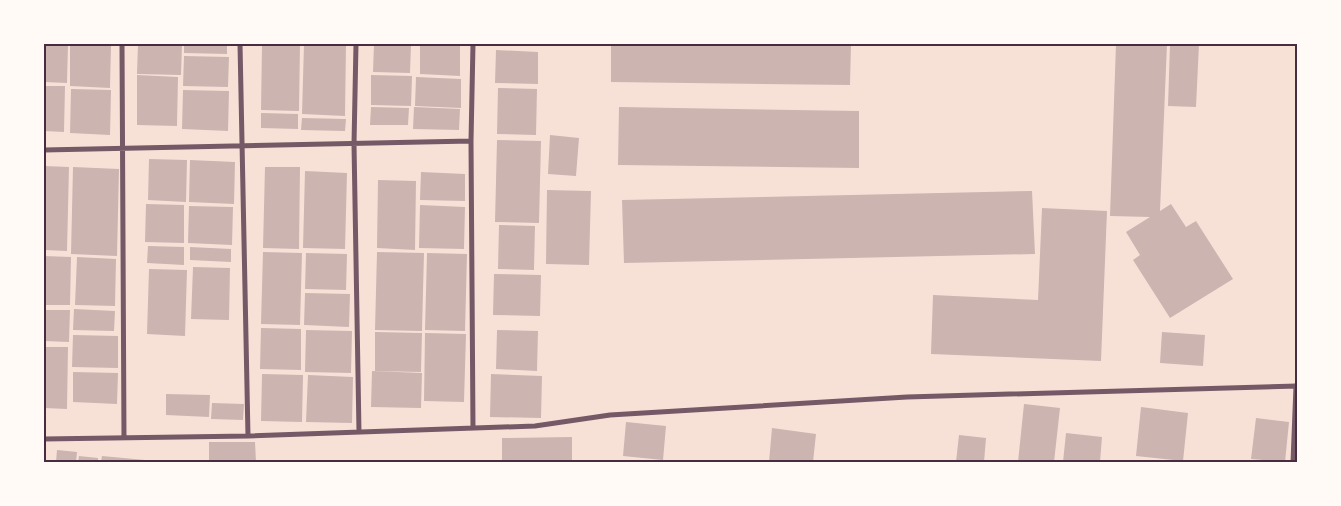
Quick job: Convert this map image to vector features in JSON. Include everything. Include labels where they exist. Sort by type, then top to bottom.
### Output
[{"type":"street","points":[[122,44],[121,148],[124,438]]},
{"type":"street","points":[[240,44],[248,436]]},
{"type":"street","points":[[356,44],[354,144],[360,432]]},
{"type":"street","points":[[473,44],[470,141],[474,428]]},
{"type":"street","points":[[44,150],[470,141]]},
{"type":"street","points":[[44,440],[248,436],[535,426],[610,415],[907,397],[1297,386],[1294,462]]},
{"type":"building","points":[[44,44],[68,44],[67,83],[44,82]]},
{"type":"building","points":[[70,44],[111,44],[110,88],[70,86]]},
{"type":"building","points":[[138,44],[182,44],[181,75],[137,74]]},
{"type":"building","points":[[184,44],[227,44],[227,54],[184,53]]},
{"type":"building","points":[[262,44],[300,44],[299,111],[261,110]]},
{"type":"building","points":[[304,44],[346,44],[345,116],[302,114]]},
{"type":"building","points":[[374,44],[411,44],[410,73],[373,72]]},
{"type":"building","points":[[420,44],[460,44],[460,76],[420,74]]},
{"type":"building","points":[[611,44],[851,44],[850,85],[611,82]]},
{"type":"building","points":[[1116,44],[1167,44],[1160,211],[1171,204],[1186,227],[1196,221],[1233,279],[1170,318],[1133,260],[1140,255],[1126,232],[1150,217],[1110,216]]},
{"type":"building","points":[[1170,44],[1199,44],[1196,107],[1168,106]]},
{"type":"building","points":[[496,50],[538,52],[538,84],[495,83]]},
{"type":"building","points":[[184,56],[229,57],[228,87],[183,86]]},
{"type":"building","points":[[137,75],[178,77],[177,126],[137,125]]},
{"type":"building","points":[[371,75],[412,76],[411,106],[371,105]]},
{"type":"building","points":[[416,77],[461,79],[461,108],[415,106]]},
{"type":"building","points":[[44,86],[65,86],[64,132],[44,131]]},
{"type":"building","points":[[498,88],[537,89],[536,135],[497,134]]},
{"type":"building","points":[[71,89],[111,90],[110,135],[70,133]]},
{"type":"building","points":[[183,90],[229,91],[228,131],[182,129]]},
{"type":"building","points":[[371,107],[409,108],[408,125],[370,125]]},
{"type":"building","points":[[414,107],[460,109],[459,130],[413,129]]},
{"type":"building","points":[[619,107],[859,111],[859,168],[618,165]]},
{"type":"building","points":[[261,113],[298,114],[298,129],[261,128]]},
{"type":"building","points":[[302,118],[346,119],[345,131],[301,130]]},
{"type":"building","points":[[550,135],[579,138],[576,176],[548,174]]},
{"type":"building","points":[[497,140],[541,141],[539,223],[495,222]]},
{"type":"building","points":[[149,159],[187,160],[186,202],[148,200]]},
{"type":"building","points":[[190,160],[235,162],[234,204],[189,202]]},
{"type":"building","points":[[44,166],[69,167],[67,251],[44,250]]},
{"type":"building","points":[[73,167],[119,169],[117,256],[71,254]]},
{"type":"building","points":[[265,167],[300,167],[299,249],[263,248]]},
{"type":"building","points":[[305,171],[347,173],[345,249],[303,248]]},
{"type":"building","points":[[421,172],[465,174],[465,201],[420,200]]},
{"type":"building","points":[[378,180],[416,181],[415,250],[377,248]]},
{"type":"building","points":[[547,190],[591,191],[589,265],[546,264]]},
{"type":"building","points":[[1032,191],[1035,254],[624,263],[622,200]]},
{"type":"building","points":[[146,204],[184,205],[184,243],[145,242]]},
{"type":"building","points":[[420,205],[465,207],[464,249],[419,248]]},
{"type":"building","points":[[189,206],[233,207],[232,245],[188,243]]},
{"type":"building","points":[[1042,208],[1107,211],[1101,361],[931,354],[933,295],[1038,300]]},
{"type":"building","points":[[499,225],[535,226],[534,270],[498,269]]},
{"type":"building","points":[[148,246],[184,247],[184,265],[147,263]]},
{"type":"building","points":[[190,247],[231,249],[231,262],[190,260]]},
{"type":"building","points":[[263,252],[302,253],[300,325],[261,324]]},
{"type":"building","points":[[377,252],[424,253],[422,331],[375,330]]},
{"type":"building","points":[[306,253],[347,254],[346,290],[305,289]]},
{"type":"building","points":[[427,253],[467,254],[465,331],[425,330]]},
{"type":"building","points":[[44,256],[71,257],[70,305],[44,305]]},
{"type":"building","points":[[77,257],[116,259],[115,306],[75,305]]},
{"type":"building","points":[[193,267],[230,268],[229,320],[191,319]]},
{"type":"building","points":[[149,269],[187,270],[185,336],[147,334]]},
{"type":"building","points":[[494,274],[541,275],[540,316],[493,315]]},
{"type":"building","points":[[305,293],[350,294],[349,327],[304,325]]},
{"type":"building","points":[[74,309],[115,311],[114,331],[73,330]]},
{"type":"building","points":[[44,310],[70,310],[69,342],[44,341]]},
{"type":"building","points":[[261,328],[301,329],[301,370],[260,369]]},
{"type":"building","points":[[306,330],[352,331],[351,373],[305,372]]},
{"type":"building","points":[[497,330],[538,331],[537,371],[496,369]]},
{"type":"building","points":[[375,332],[422,333],[421,372],[375,371]]},
{"type":"building","points":[[1162,332],[1205,335],[1203,366],[1160,363]]},
{"type":"building","points":[[425,333],[466,334],[464,402],[424,401]]},
{"type":"building","points":[[73,335],[118,336],[118,368],[72,367]]},
{"type":"building","points":[[44,347],[68,347],[67,409],[44,408]]},
{"type":"building","points":[[372,371],[422,373],[421,408],[371,407]]},
{"type":"building","points":[[73,372],[118,373],[117,404],[73,402]]},
{"type":"building","points":[[262,374],[303,375],[302,422],[261,421]]},
{"type":"building","points":[[491,374],[542,376],[541,418],[490,417]]},
{"type":"building","points":[[308,375],[353,377],[352,423],[306,422]]},
{"type":"building","points":[[166,394],[210,395],[209,417],[166,415]]},
{"type":"building","points":[[212,403],[244,404],[243,420],[211,419]]},
{"type":"building","points":[[1024,404],[1060,408],[1054,462],[1018,462]]},
{"type":"building","points":[[1141,407],[1188,413],[1183,461],[1136,456]]},
{"type":"building","points":[[1256,418],[1289,422],[1285,462],[1251,459]]},
{"type":"building","points":[[626,422],[666,426],[663,460],[623,456]]},
{"type":"building","points":[[772,428],[816,434],[813,462],[769,462]]},
{"type":"building","points":[[1066,433],[1102,437],[1100,462],[1063,462]]},
{"type":"building","points":[[959,435],[986,438],[984,462],[956,462]]},
{"type":"building","points":[[572,437],[572,462],[502,462],[502,438]]},
{"type":"building","points":[[209,442],[255,442],[256,462],[209,462]]},
{"type":"building","points":[[57,450],[77,452],[76,462],[56,462]]},
{"type":"building","points":[[79,456],[98,458],[98,462],[78,462]]},
{"type":"building","points":[[102,456],[156,461],[156,462],[101,462]]}]
